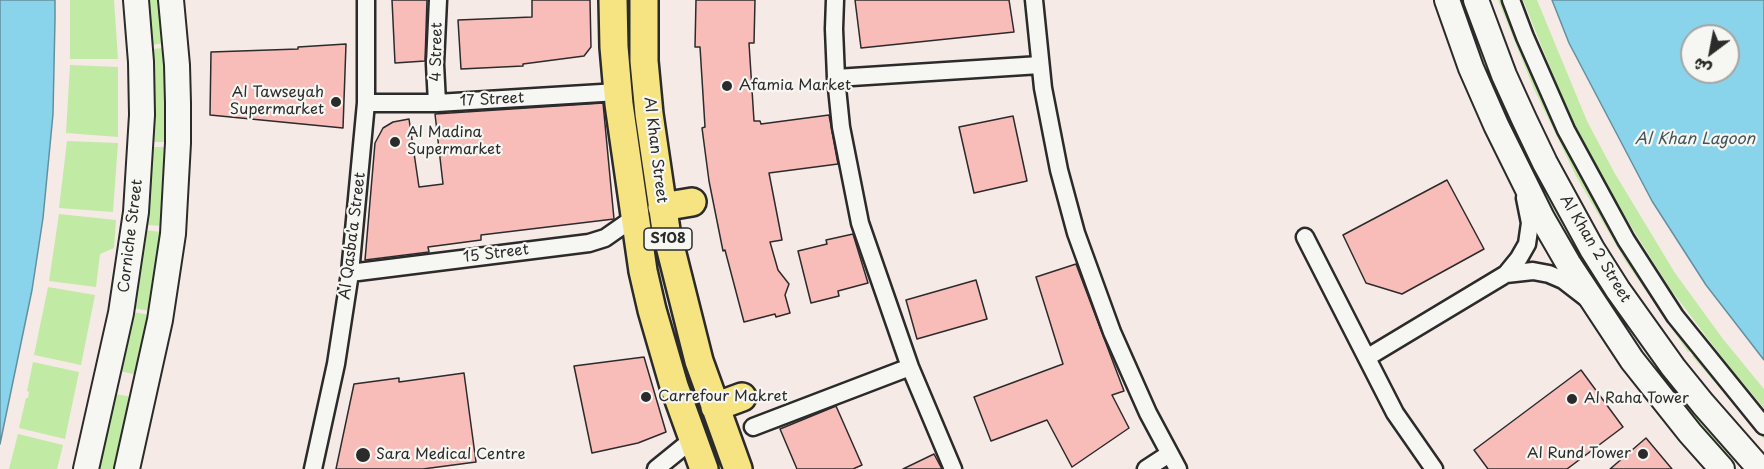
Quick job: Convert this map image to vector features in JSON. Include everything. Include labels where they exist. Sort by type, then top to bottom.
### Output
[{"type":"main road","name":"Corniche Street","points":[[86,469],[121,313],[136,212],[142,115],[136,0]]},
{"type":"main road","points":[[127,469],[158,329],[172,234],[178,143],[178,103],[171,0]]},
{"type":"main road","name":"Al Khan Street","points":[[613,0],[618,92],[640,255],[663,350],[704,469]]},
{"type":"main road","name":"Al Khan Street","points":[[644,0],[644,61],[662,207],[689,326],[738,469]]},
{"type":"main road","name":"Al Khan 2 Street","points":[[1447,0],[1483,97],[1523,182],[1563,254],[1591,300],[1657,393],[1722,469]]},
{"type":"main road","name":"Al Khan 2 Street","points":[[1476,0],[1504,75],[1524,119],[1592,249],[1666,358],[1760,469]]},
{"type":"main road","points":[[662,207],[692,202]]},
{"type":"main road","points":[[640,255],[650,264],[656,274],[670,325],[678,329],[689,326]]},
{"type":"main road","points":[[715,407],[742,398]]},
{"type":"street","name":"Al Qasba'a Street","points":[[313,469],[336,364],[350,273],[366,103],[366,0]]},
{"type":"street","name":"4 Street","points":[[437,103],[435,64],[438,0]]},
{"type":"street","points":[[835,0],[836,78],[841,127],[860,223],[910,367],[953,469]]},
{"type":"street","points":[[1034,0],[1040,65],[1059,170],[1076,233],[1112,332],[1148,413],[1178,469]]},
{"type":"street","points":[[1511,0],[1566,130],[1626,240],[1675,316],[1764,426]]},
{"type":"street","points":[[836,78],[1040,65]]},
{"type":"street","name":"17 Street","points":[[366,103],[437,103],[618,92]]},
{"type":"street","points":[[1368,357],[1506,274],[1524,251],[1529,233],[1530,223],[1523,182]]},
{"type":"street","name":"15 Street","points":[[350,273],[589,243],[605,238],[635,217]]},
{"type":"street","points":[[1305,237],[1395,413],[1434,469]]},
{"type":"street","points":[[1506,274],[1533,271],[1549,274],[1563,280],[1591,300]]},
{"type":"street","points":[[753,428],[910,367]]},
{"type":"street","points":[[656,469],[693,439]]},
{"type":"street","points":[[1146,469],[1169,454]]},
{"type":"green space","points":[[70,0],[114,0],[118,59],[70,59]]},
{"type":"green space","points":[[149,0],[159,0],[164,43],[152,45]]},
{"type":"green space","points":[[1456,0],[1463,0],[1483,54],[1477,56]]},
{"type":"green space","points":[[1498,0],[1505,0],[1530,66],[1694,347],[1688,352],[1626,262],[1576,176],[1534,89]]},
{"type":"green space","points":[[1523,0],[1537,0],[1587,121],[1614,172],[1675,273],[1723,339],[1764,389],[1764,408],[1727,364],[1669,287],[1604,183],[1566,107]]},
{"type":"green space","points":[[623,16],[630,16],[633,85],[628,86]]},
{"type":"green space","points":[[164,48],[166,142],[152,142],[152,49]]},
{"type":"green space","points":[[1485,59],[1520,141],[1514,143],[1478,62]]},
{"type":"green space","points":[[70,65],[118,67],[118,137],[66,133]]},
{"type":"green space","points":[[67,141],[118,143],[113,212],[59,208]]},
{"type":"green space","points":[[1522,145],[1563,225],[1558,228],[1516,148]]},
{"type":"green space","points":[[153,147],[167,147],[163,226],[146,225]]},
{"type":"green space","points":[[59,214],[116,220],[114,248],[100,254],[96,287],[49,281]]},
{"type":"green space","points":[[1566,229],[1612,303],[1607,308],[1560,233]]},
{"type":"green space","points":[[145,230],[161,232],[150,311],[133,308]]},
{"type":"green space","points":[[48,287],[95,295],[81,365],[34,355]]},
{"type":"green space","points":[[133,312],[150,315],[137,375],[120,371]]},
{"type":"green space","points":[[679,337],[696,392],[689,394],[673,339]]},
{"type":"green space","points":[[1698,352],[1764,431],[1764,439],[1692,356]]},
{"type":"green space","points":[[33,362],[79,372],[65,439],[19,428],[26,398],[28,398],[29,392],[27,391]]},
{"type":"green space","points":[[1670,384],[1727,453],[1723,457],[1665,388]]},
{"type":"green space","points":[[116,394],[132,397],[116,469],[99,469]]},
{"type":"green space","points":[[18,434],[63,445],[57,469],[9,469]]},
{"type":"water","points":[[0,0],[55,0],[55,19],[53,114],[43,218],[32,290],[0,444]]},
{"type":"water","name":"Al Khan Lagoon","points":[[1552,0],[1764,0],[1764,360],[1706,285],[1652,201],[1569,43]]},
{"type":"building","points":[[392,0],[427,0],[425,61],[395,63]]},
{"type":"building","points":[[532,0],[590,0],[591,47],[584,56],[523,64],[523,66],[461,69],[458,20],[532,17]]},
{"type":"building","points":[[696,0],[755,0],[754,43],[749,43],[754,121],[760,121],[761,124],[829,115],[838,164],[769,173],[782,240],[770,242],[778,270],[789,284],[785,295],[790,313],[776,317],[775,314],[744,322],[725,250],[723,251],[709,181],[702,128],[705,127],[700,47],[695,47]]},
{"type":"building","points":[[855,0],[1009,0],[1014,32],[861,48]]},
{"type":"building","points":[[346,44],[343,128],[210,115],[211,52],[298,49],[298,47]]},
{"type":"building","points":[[603,103],[614,219],[481,235],[481,240],[428,247],[429,252],[365,260],[375,143],[383,128],[393,122],[409,119],[419,187],[443,184],[435,114]]},
{"type":"building","points":[[1013,116],[1027,181],[974,193],[959,127]]},
{"type":"building","points":[[1447,180],[1484,249],[1402,294],[1366,283],[1343,235]]},
{"type":"building","points":[[853,234],[868,283],[838,291],[839,296],[811,303],[798,251],[827,244],[826,240]]},
{"type":"building","points":[[1076,264],[1124,391],[1112,395],[1129,428],[1072,467],[1047,420],[991,441],[974,397],[1063,364],[1036,277]]},
{"type":"building","points":[[976,280],[987,319],[917,339],[906,300]]},
{"type":"building","points":[[644,357],[666,432],[638,443],[592,453],[574,366]]},
{"type":"building","name":"Al Raha Tower","points":[[1581,370],[1623,427],[1567,469],[1488,469],[1474,450]]},
{"type":"building","points":[[464,373],[476,462],[423,469],[336,469],[354,384],[399,378],[399,382]]},
{"type":"building","points":[[836,406],[862,465],[853,469],[797,469],[780,429]]},
{"type":"building","name":"Al Rund Tower","points":[[1646,438],[1672,469],[1610,469]]},
{"type":"building","points":[[934,454],[942,469],[903,469]]},
{"type":"place","name":"Afamia Market","points":[[727,86]]},
{"type":"place","name":"Al Tawseyah Supermarket","points":[[336,102]]},
{"type":"place","name":"Al Madina Supermarket","points":[[395,142]]},
{"type":"place","name":"Carrefour Makret","points":[[646,397]]},
{"type":"place","name":"Al Raha Tower","points":[[1572,399]]},
{"type":"place","name":"Al Rund Tower","points":[[1643,454]]},
{"type":"place","name":"Sara Medical Centre","points":[[363,455]]}]
